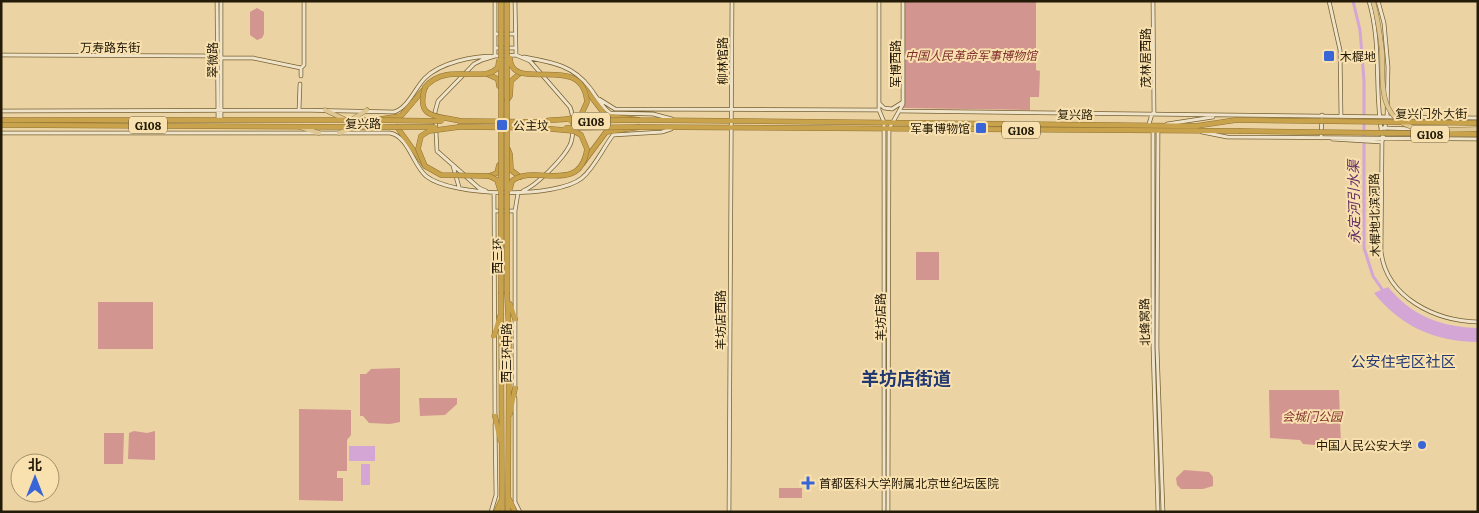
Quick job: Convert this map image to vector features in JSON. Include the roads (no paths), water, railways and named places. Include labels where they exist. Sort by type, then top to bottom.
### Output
[{"type":"highway","name":"西三环","points":[[501,1],[504,49],[507,295],[510,333],[505,496]]},
{"type":"highway","name":"西三环","points":[[504,49],[507,1]]},
{"type":"highway","points":[[373,120],[401,116],[426,86],[442,74],[486,74],[494,72],[498,66],[499,53],[504,49],[511,66],[519,74]]},
{"type":"highway","points":[[486,74],[498,79],[505,100],[510,96],[511,81],[519,74],[566,75],[582,86],[606,116],[640,120]]},
{"type":"highway","points":[[426,86],[422,103],[427,112],[434,117],[460,121]]},
{"type":"highway","points":[[541,122],[550,119],[573,118],[581,115],[587,102],[582,86]]},
{"type":"highway","name":"复兴路","points":[[1,120],[220,119],[541,122],[675,120],[1156,126],[1196,126],[1236,120],[1383,122]]},
{"type":"highway","name":"复兴门外大街","points":[[1383,122],[1478,123]]},
{"type":"highway","name":"复兴路","points":[[1,125],[640,127],[1239,131],[1383,134]]},
{"type":"highway","points":[[396,127],[425,166],[441,175],[489,176],[497,180],[505,196]]},
{"type":"highway","points":[[425,166],[418,150],[421,136],[428,131],[459,127]]},
{"type":"highway","points":[[505,196],[511,183],[520,177],[564,176],[580,166],[606,132],[640,127]]},
{"type":"highway","points":[[541,128],[574,131],[581,134],[586,142],[587,149],[580,166]]},
{"type":"highway","name":"复兴门外大街","points":[[1383,134],[1478,134]]},
{"type":"highway","points":[[489,176],[498,171],[505,149],[510,154],[511,170],[520,177]]},
{"type":"highway","name":"西三环","points":[[505,196],[501,294],[502,448],[508,512]]},
{"type":"highway","points":[[507,295],[515,319]]},
{"type":"highway","points":[[494,336],[501,310]]},
{"type":"highway","points":[[508,428],[514,388]]},
{"type":"highway","points":[[495,416],[502,448]]},
{"type":"highway","points":[[505,496],[513,510]]},
{"type":"highway","points":[[499,511],[505,496]]},
{"type":"main road","points":[[1373,1],[1381,41],[1383,94],[1387,107],[1393,115],[1402,123],[1415,128],[1478,129]]},
{"type":"main road","points":[[325,110],[349,120],[367,110]]},
{"type":"main road","points":[[296,126],[319,133]]},
{"type":"main road","points":[[339,133],[357,126]]},
{"type":"street","name":"翠微路","points":[[219,1],[220,119]]},
{"type":"street","points":[[301,76],[301,68],[304,65],[304,1]]},
{"type":"street","points":[[495,1],[496,56]]},
{"type":"street","points":[[515,1],[516,56]]},
{"type":"street","name":"柳林馆路","points":[[731,121],[732,1]]},
{"type":"street","name":"军博西路","points":[[879,1],[879,110],[884,122]]},
{"type":"street","name":"军博西路","points":[[892,122],[901,111],[903,101],[903,1]]},
{"type":"street","name":"茂林居西路","points":[[1149,124],[1153,114],[1153,1]]},
{"type":"street","points":[[1329,1],[1340,50],[1341,116]]},
{"type":"street","points":[[1369,1],[1372,12],[1378,68],[1378,117],[1383,134]]},
{"type":"street","points":[[1371,140],[1376,142],[1383,134],[1387,117],[1388,67],[1381,9],[1378,1]]},
{"type":"street","points":[[1372,12],[1381,9]]},
{"type":"street","points":[[495,34],[515,34]]},
{"type":"street","points":[[496,48],[516,48]]},
{"type":"street","name":"万寿路东街","points":[[1,55],[253,58],[301,68]]},
{"type":"street","points":[[494,193],[479,188],[452,166],[436,148],[435,112],[438,101],[474,64],[496,56],[516,56],[536,66],[568,104],[572,113],[572,138],[568,148],[535,185],[518,193]]},
{"type":"street","name":"复兴路","points":[[1,111],[397,111],[435,70],[463,61],[496,56]]},
{"type":"street","name":"复兴路","points":[[516,56],[567,67],[582,77],[608,111],[613,114],[653,114],[675,120]]},
{"type":"street","points":[[1378,68],[1386,70],[1388,67]]},
{"type":"street","points":[[299,110],[300,84]]},
{"type":"street","name":"复兴路","points":[[599,99],[615,109],[879,110]]},
{"type":"street","points":[[879,102],[884,108],[892,109],[903,101]]},
{"type":"street","name":"复兴路","points":[[901,111],[1378,117]]},
{"type":"street","points":[[1156,126],[1231,114]]},
{"type":"street","points":[[1321,138],[1322,115]]},
{"type":"street","points":[[1378,117],[1478,118]]},
{"type":"street","points":[[1417,138],[1418,117]]},
{"type":"street","name":"羊坊店西路","points":[[729,512],[731,121]]},
{"type":"street","points":[[884,122],[886,129]]},
{"type":"street","name":"羊坊店路","points":[[884,512],[886,129],[892,122]]},
{"type":"street","name":"复兴路","points":[[1,133],[395,134],[425,175],[434,181],[494,193],[518,193],[564,187],[581,178],[613,134],[662,132],[674,128]]},
{"type":"street","name":"羊坊店路","points":[[886,129],[888,512]]},
{"type":"street","points":[[1383,134],[1417,129]]},
{"type":"street","name":"北蜂窝路","points":[[1156,131],[1157,347],[1163,512]]},
{"type":"street","name":"复兴路","points":[[1196,131],[1227,137],[1371,140],[1383,134],[1417,138],[1478,139]]},
{"type":"street","name":"木樨地北滨河路","points":[[1383,134],[1381,251],[1388,273],[1404,294],[1428,312],[1456,320],[1478,322]]},
{"type":"street","name":"北蜂窝路","points":[[1156,138],[1153,338],[1158,512]]},
{"type":"street","points":[[452,166],[459,187]]},
{"type":"street","name":"西三环中路","points":[[491,512],[496,495],[494,193]]},
{"type":"street","name":"西三环中路","points":[[518,193],[514,211],[514,388],[515,502],[520,512]]},
{"type":"street","points":[[494,211],[514,211]]},
{"type":"waterway","name":"永定河引水渠","points":[[1353,1],[1360,30],[1364,81],[1364,248],[1373,276],[1384,292]]},
{"type":"place","name":"木樨地","points":[[1329,56]]},
{"type":"place","name":"公主坟","points":[[502,125]]},
{"type":"place","name":"军事博物馆","points":[[981,128]]},
{"type":"place","name":"中国人民公安大学","points":[[1422,445]]},
{"type":"place","name":"首都医科大学附属北京世纪坛医院","points":[[808,483]]},
{"type":"district","name":"公安住宅区社区","points":[[1403,360]]},
{"type":"district","name":"羊坊店街道","points":[[906,377]]},
{"type":"park label","name":"中国人民革命军事博物馆","points":[[971,55]]},
{"type":"park label","name":"会城门公园","points":[[1312,416]]}]
